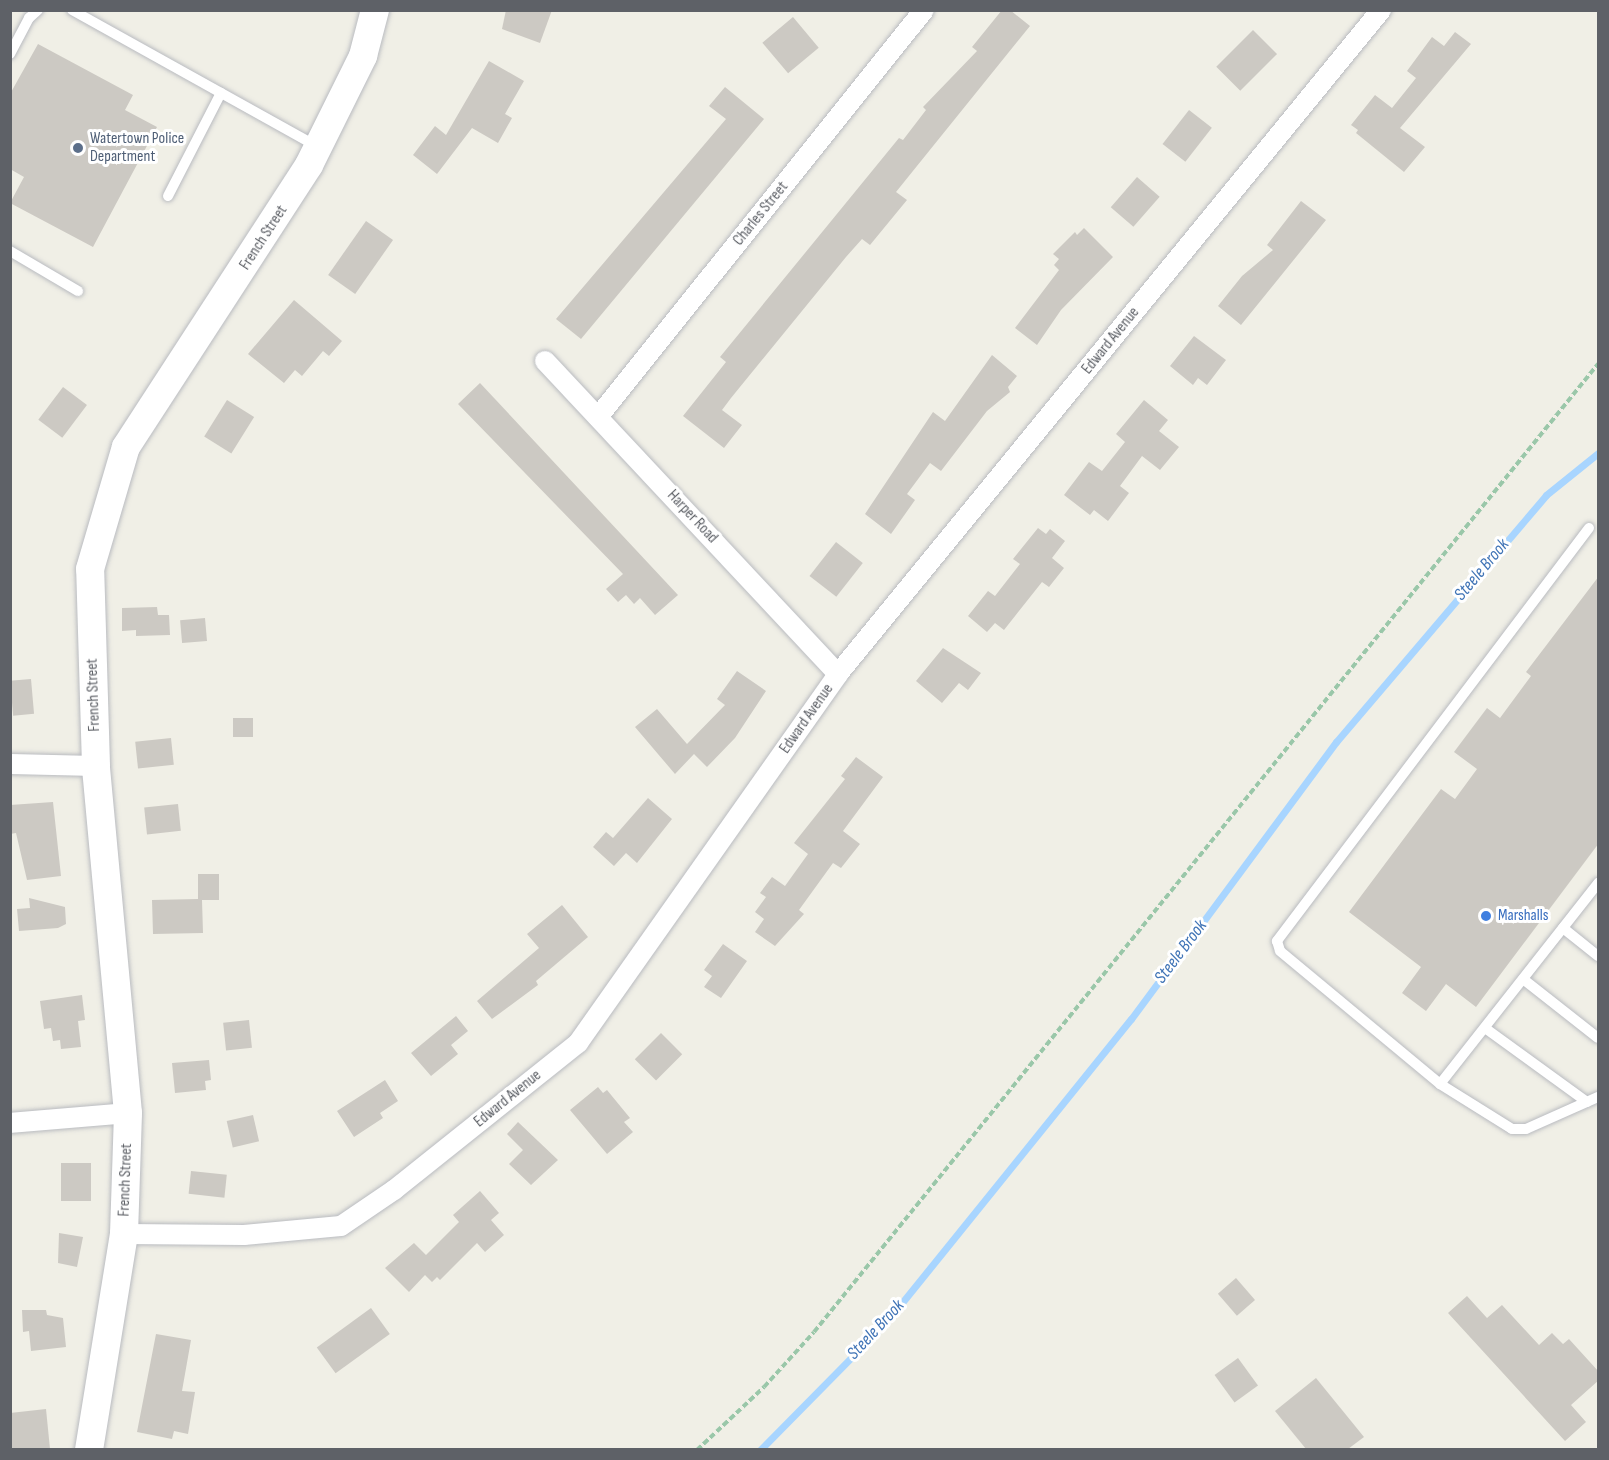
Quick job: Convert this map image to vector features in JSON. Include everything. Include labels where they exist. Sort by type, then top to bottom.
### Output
[{"type":"street","name":"French Street","points":[[89,1449],[124,1234],[128,1113],[96,766],[90,569],[126,447],[271,229],[319,147],[363,56],[375,10]]},
{"type":"street","name":"Charles Street","points":[[598,417],[924,10]]},
{"type":"street","name":"Edward Avenue","points":[[124,1234],[244,1236],[341,1226],[394,1190],[578,1043],[838,674],[1382,10]]},
{"type":"street","name":"Harper Road","points":[[545,361],[838,674]]},
{"type":"street","points":[[10,764],[96,766]]},
{"type":"street","points":[[10,1123],[128,1113]]},
{"type":"lane","points":[[10,54],[29,18],[38,10]]},
{"type":"lane","points":[[72,10],[319,147]]},
{"type":"lane","points":[[168,196],[221,93]]},
{"type":"lane","points":[[10,250],[78,291]]},
{"type":"lane","points":[[1589,528],[1277,941],[1280,951],[1440,1084],[1512,1129],[1526,1129],[1599,1097]]},
{"type":"lane","points":[[1440,1084],[1599,883]]},
{"type":"lane","points":[[1563,928],[1599,956]]},
{"type":"lane","points":[[1523,980],[1599,1038]]},
{"type":"lane","points":[[1485,1028],[1587,1102]]},
{"type":"path","points":[[697,1449],[764,1387],[814,1332],[1599,364]]},
{"type":"building","points":[[506,10],[552,10],[540,43],[502,29]]},
{"type":"building","points":[[1002,10],[1010,10],[1030,26],[896,192],[907,200],[870,245],[862,239],[846,257],[722,410],[742,425],[724,448],[683,416],[726,362],[720,357],[899,138],[903,140],[926,110],[923,107],[977,51],[972,47]]},
{"type":"building","points":[[793,17],[819,48],[788,73],[762,43]]},
{"type":"building","points":[[1253,30],[1277,54],[1240,91],[1216,67]]},
{"type":"building","points":[[1455,32],[1471,44],[1400,128],[1425,147],[1404,172],[1356,133],[1358,130],[1351,125],[1375,95],[1392,108],[1416,78],[1407,71],[1432,37],[1444,46]]},
{"type":"building","name":"Watertown Police Department","points":[[38,44],[133,95],[125,110],[157,127],[93,247],[10,203],[24,177],[10,169],[10,94]]},
{"type":"building","points":[[489,61],[524,81],[505,114],[512,118],[498,143],[472,128],[437,174],[413,155],[435,126],[446,135]]},
{"type":"building","points":[[725,87],[764,119],[581,339],[556,319],[726,119],[709,106]]},
{"type":"building","points":[[1189,110],[1212,128],[1185,162],[1163,144]]},
{"type":"building","points":[[1137,177],[1160,197],[1133,227],[1111,207]]},
{"type":"building","points":[[1301,201],[1326,220],[1241,325],[1218,306],[1242,276],[1273,250],[1267,245]]},
{"type":"building","points":[[366,221],[393,240],[355,294],[328,275]]},
{"type":"building","points":[[1084,228],[1113,257],[1061,310],[1037,345],[1015,328],[1059,270],[1054,265],[1059,259],[1053,254],[1075,232],[1077,235]]},
{"type":"building","points":[[294,300],[342,341],[329,356],[323,351],[302,376],[295,370],[284,383],[248,354]]},
{"type":"building","points":[[1194,336],[1226,360],[1207,385],[1198,378],[1193,385],[1170,366]]},
{"type":"building","points":[[992,355],[1017,376],[1008,387],[1010,392],[987,411],[941,471],[930,463],[907,494],[915,500],[891,534],[865,514],[933,412],[945,421]]},
{"type":"building","points":[[480,383],[678,595],[655,615],[640,598],[634,604],[626,595],[618,602],[606,589],[623,574],[458,404]]},
{"type":"building","points":[[63,387],[87,405],[62,438],[38,420]]},
{"type":"building","points":[[227,400],[254,417],[231,453],[204,436]]},
{"type":"building","points":[[1144,400],[1168,420],[1159,431],[1179,447],[1160,470],[1142,456],[1120,486],[1129,493],[1108,521],[1094,510],[1090,515],[1064,495],[1089,462],[1102,471],[1125,442],[1116,434]]},
{"type":"building","points":[[1038,528],[1046,534],[1050,529],[1065,541],[1052,558],[1064,568],[1049,587],[1042,582],[1004,630],[995,623],[987,632],[968,616],[988,591],[995,596],[1020,564],[1013,559]]},
{"type":"building","points":[[836,542],[863,563],[836,597],[810,576]]},
{"type":"building","points":[[1599,576],[1599,843],[1476,1007],[1446,984],[1426,1011],[1402,993],[1421,967],[1349,912],[1441,789],[1455,799],[1477,769],[1454,752],[1487,708],[1500,718],[1531,676],[1526,672]]},
{"type":"building","points":[[157,607],[158,615],[169,615],[170,635],[136,636],[136,630],[122,631],[122,608]]},
{"type":"building","points":[[205,618],[207,641],[182,643],[180,620]]},
{"type":"building","points":[[943,648],[981,673],[968,690],[959,683],[942,703],[916,681]]},
{"type":"building","points":[[737,671],[766,691],[735,738],[707,767],[694,754],[675,774],[635,727],[657,709],[687,744],[725,705],[717,699]]},
{"type":"building","points":[[31,679],[34,714],[13,716],[10,681]]},
{"type":"building","points":[[233,718],[253,718],[253,737],[233,737]]},
{"type":"building","points":[[171,738],[174,765],[138,769],[135,742]]},
{"type":"building","points":[[856,757],[883,777],[843,831],[860,844],[841,868],[833,863],[799,910],[804,914],[775,946],[755,932],[764,919],[755,912],[766,897],[760,893],[772,877],[785,886],[808,854],[794,843],[845,779],[841,776]]},
{"type":"building","points":[[648,798],[672,819],[637,863],[626,853],[614,866],[593,847],[606,832],[613,838]]},
{"type":"building","points":[[53,802],[61,876],[27,880],[16,833],[10,834],[10,805]]},
{"type":"building","points":[[178,804],[181,831],[147,834],[144,808]]},
{"type":"building","points":[[198,874],[219,874],[219,900],[202,900],[203,933],[153,934],[152,900],[198,899]]},
{"type":"building","points":[[29,898],[65,907],[66,924],[58,928],[19,931],[17,909],[30,908]]},
{"type":"building","points":[[562,905],[588,937],[536,981],[538,985],[492,1019],[477,1001],[539,948],[527,934]]},
{"type":"building","points":[[723,944],[747,961],[721,998],[704,987],[712,976],[704,970]]},
{"type":"building","points":[[82,995],[85,1020],[78,1021],[81,1047],[61,1049],[60,1040],[53,1041],[51,1028],[44,1029],[40,1001]]},
{"type":"building","points":[[456,1016],[468,1031],[451,1045],[458,1054],[431,1076],[411,1053]]},
{"type":"building","points":[[249,1020],[252,1048],[226,1051],[223,1023]]},
{"type":"building","points":[[661,1033],[682,1054],[656,1080],[635,1059]]},
{"type":"building","points":[[209,1060],[211,1080],[205,1081],[206,1090],[175,1093],[172,1063]]},
{"type":"building","points":[[385,1080],[398,1101],[380,1113],[383,1118],[354,1137],[337,1111]]},
{"type":"building","points":[[598,1087],[603,1093],[607,1090],[630,1118],[624,1122],[633,1132],[607,1154],[570,1110]]},
{"type":"building","points":[[253,1115],[259,1141],[233,1147],[227,1121]]},
{"type":"building","points":[[518,1122],[558,1160],[531,1185],[509,1164],[523,1150],[507,1134]]},
{"type":"building","points":[[61,1163],[91,1163],[91,1201],[61,1201]]},
{"type":"building","points":[[191,1171],[227,1175],[224,1198],[189,1194]]},
{"type":"building","points":[[480,1191],[499,1213],[491,1220],[504,1235],[485,1252],[477,1243],[440,1280],[437,1277],[432,1282],[425,1275],[409,1292],[385,1268],[414,1243],[426,1255],[459,1222],[453,1215]]},
{"type":"building","points":[[59,1233],[83,1237],[77,1267],[58,1263]]},
{"type":"building","points":[[1236,1278],[1255,1300],[1237,1316],[1218,1294]]},
{"type":"building","points":[[1467,1296],[1487,1318],[1502,1305],[1539,1345],[1552,1333],[1563,1344],[1569,1339],[1599,1372],[1599,1380],[1571,1405],[1586,1422],[1565,1441],[1448,1313]]},
{"type":"building","points":[[371,1308],[390,1334],[336,1373],[317,1347]]},
{"type":"building","points":[[22,1310],[46,1310],[47,1315],[63,1318],[66,1347],[31,1351],[29,1331],[23,1332]]},
{"type":"building","points":[[156,1334],[191,1340],[182,1391],[195,1392],[188,1434],[174,1431],[172,1439],[137,1432]]},
{"type":"building","points":[[1238,1358],[1258,1386],[1235,1403],[1215,1375]]},
{"type":"building","points":[[1316,1378],[1364,1437],[1348,1449],[1306,1449],[1275,1411]]},
{"type":"building","points":[[46,1409],[50,1449],[12,1449],[10,1413]]},
{"type":"waterway","name":"Steele Brook","points":[[760,1450],[888,1320],[1131,1019],[1336,742],[1546,495],[1598,453]]},
{"type":"place","name":"Watertown Police Department","points":[[78,148]]},
{"type":"place","name":"Marshalls","points":[[1486,916]]}]
